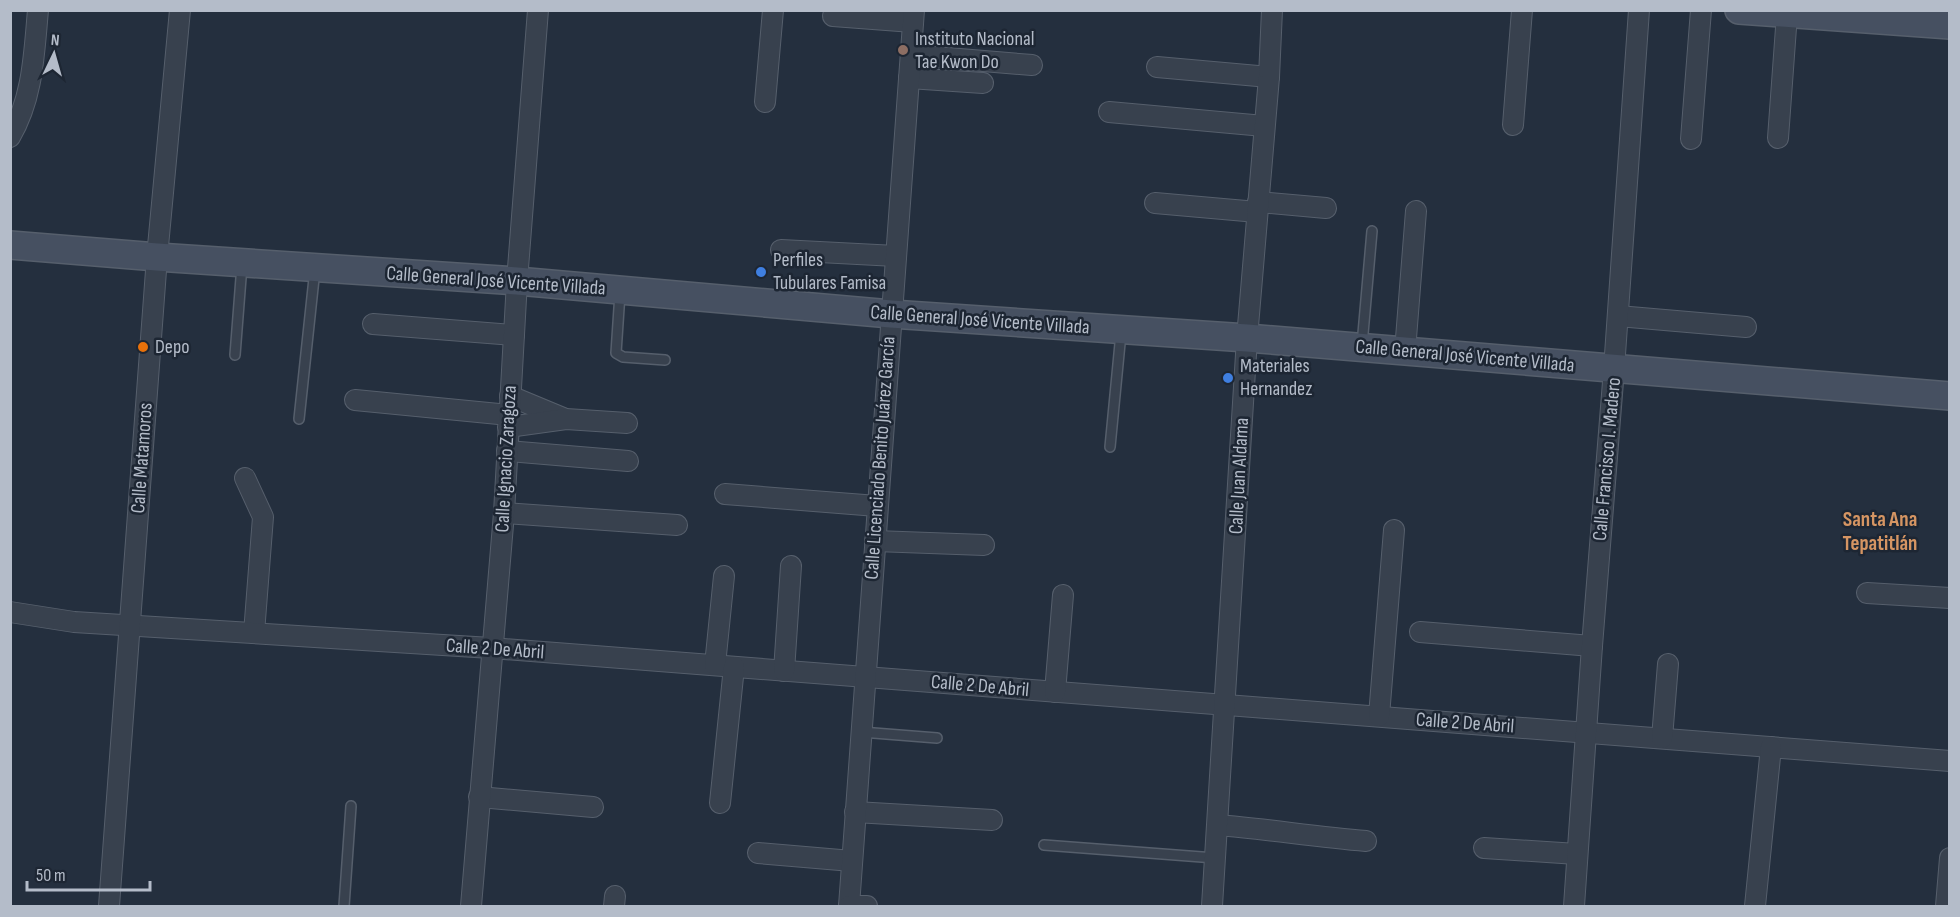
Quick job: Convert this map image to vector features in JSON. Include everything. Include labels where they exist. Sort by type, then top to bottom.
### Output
[{"type":"main road","points":[[1739,10],[1787,14],[1864,15],[1950,25]]},
{"type":"main road","name":"Calle General José Vicente Villada","points":[[10,245],[518,281],[891,314],[1247,338],[1950,396]]},
{"type":"street","points":[[10,137],[18,124],[28,96],[38,10]]},
{"type":"street","name":"Calle Matamoros","points":[[109,906],[157,257],[180,10]]},
{"type":"street","name":"Calle Ignacio Zaragoza","points":[[471,906],[504,513],[514,335],[538,10]]},
{"type":"street","points":[[765,102],[773,10]]},
{"type":"street","name":"Calle Juan Aldama","points":[[1212,906],[1247,338],[1269,77],[1272,10]]},
{"type":"street","points":[[1513,125],[1522,10]]},
{"type":"street","name":"Calle Francisco I. Madero","points":[[1574,906],[1639,10]]},
{"type":"street","points":[[1691,139],[1701,10]]},
{"type":"street","points":[[1778,138],[1787,14]]},
{"type":"street","points":[[833,16],[914,16]]},
{"type":"street","name":"Calle Licenciado Benito Juárez García","points":[[855,906],[852,861],[855,812],[914,16]]},
{"type":"street","points":[[911,55],[1032,65]]},
{"type":"street","points":[[1157,67],[1269,77]]},
{"type":"street","points":[[909,78],[983,83]]},
{"type":"street","points":[[1108,112],[1264,126]]},
{"type":"street","points":[[1155,203],[1326,208]]},
{"type":"street","points":[[1405,351],[1416,211]]},
{"type":"street","points":[[781,250],[896,256]]},
{"type":"street","points":[[1617,316],[1746,327]]},
{"type":"street","points":[[373,324],[514,335]]},
{"type":"street","points":[[354,400],[627,423]]},
{"type":"street","points":[[509,413],[566,419]]},
{"type":"street","points":[[507,451],[628,460]]},
{"type":"street","points":[[245,478],[262,517],[254,633]]},
{"type":"street","points":[[725,494],[877,506]]},
{"type":"street","points":[[504,513],[677,525]]},
{"type":"street","points":[[1379,716],[1394,530]]},
{"type":"street","points":[[874,541],[984,545]]},
{"type":"street","points":[[784,671],[791,566]]},
{"type":"street","points":[[720,803],[724,576]]},
{"type":"street","points":[[1867,593],[1950,598]]},
{"type":"street","points":[[1055,692],[1063,596]]},
{"type":"street","name":"Calle 2 De Abril","points":[[10,612],[74,622],[491,648],[1950,761]]},
{"type":"street","points":[[1420,632],[1592,646]]},
{"type":"street","points":[[1662,738],[1668,664]]},
{"type":"street","points":[[1755,906],[1771,747]]},
{"type":"street","points":[[479,797],[592,807]]},
{"type":"street","points":[[855,812],[992,820]]},
{"type":"street","points":[[1218,825],[1281,830],[1322,838],[1366,841]]},
{"type":"street","points":[[1484,848],[1577,854]]},
{"type":"street","points":[[758,853],[852,861]]},
{"type":"street","points":[[1948,897],[1950,858]]},
{"type":"lane","points":[[1362,348],[1372,231]]},
{"type":"lane","points":[[235,355],[243,263]]},
{"type":"lane","points":[[299,419],[315,268]]},
{"type":"lane","points":[[620,290],[616,352],[623,357],[665,360]]},
{"type":"lane","points":[[1110,447],[1121,329]]},
{"type":"lane","points":[[861,732],[937,738]]},
{"type":"lane","points":[[344,906],[351,806]]},
{"type":"lane","points":[[1044,845],[1215,858]]},
{"type":"place","name":"Instituto Nacional Tae Kwon Do","points":[[903,50]]},
{"type":"place","name":"Perfiles Tubulares Famisa","points":[[761,272]]},
{"type":"place","name":"Depo","points":[[143,347]]},
{"type":"place","name":"Materiales Hernandez","points":[[1228,378]]},
{"type":"district","name":"Santa Ana Tepatitlán","points":[[1880,531]]}]
